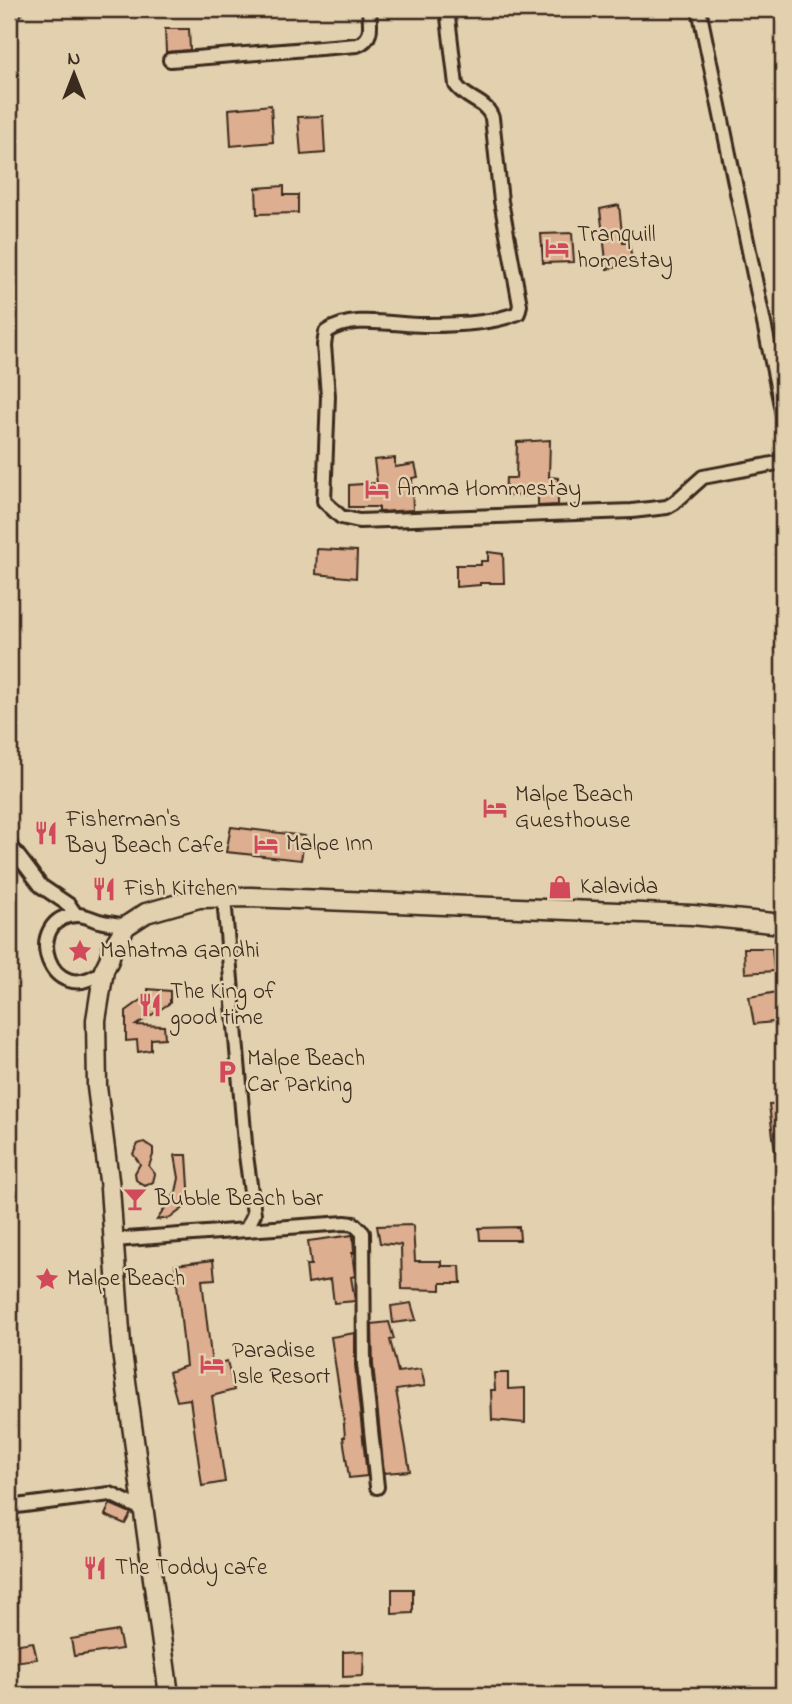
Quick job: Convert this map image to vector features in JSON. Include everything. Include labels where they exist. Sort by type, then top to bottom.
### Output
[{"type":"street","points":[[9,10],[16,9]]},
{"type":"street","points":[[170,60],[357,45],[367,41],[370,35],[369,9]]},
{"type":"street","points":[[447,9],[456,85],[491,113],[501,201],[520,305],[518,313],[506,318],[428,325],[360,322],[334,326],[326,332],[324,345],[328,396],[324,501],[341,517],[359,521],[632,512],[667,507],[703,477],[783,462]]},
{"type":"street","points":[[699,9],[783,415]]},
{"type":"street","points":[[9,844],[41,886],[69,905],[76,915]]},
{"type":"street","points":[[111,949],[126,926],[146,913],[199,898],[678,914],[783,924]]},
{"type":"street","points":[[223,898],[246,1155],[254,1214],[246,1230]]},
{"type":"street","points":[[104,970],[84,981],[62,977],[48,962],[46,941],[50,931],[66,917],[76,915],[126,926]]},
{"type":"street","points":[[97,921],[110,938],[111,949],[104,970],[96,1020],[97,1087],[110,1188],[121,1345],[169,1695]]},
{"type":"street","points":[[114,1240],[354,1224],[363,1233],[364,1364],[377,1486]]},
{"type":"street","points":[[9,1507],[110,1494],[142,1508]]},
{"type":"building","points":[[165,29],[189,29],[190,50],[166,52]]},
{"type":"building","points":[[271,105],[273,142],[231,146],[229,109]]},
{"type":"building","points":[[323,116],[325,153],[301,155],[298,117]]},
{"type":"building","points":[[284,186],[284,195],[298,195],[298,213],[257,214],[256,188]]},
{"type":"building","points":[[619,205],[623,243],[629,243],[633,264],[607,269],[600,209]]},
{"type":"building","name":"Tranquill homestay","points":[[572,233],[574,262],[543,263],[541,234]]},
{"type":"building","points":[[550,440],[549,477],[558,478],[558,505],[538,506],[538,495],[505,496],[506,478],[516,478],[517,442]]},
{"type":"building","points":[[395,458],[395,467],[415,464],[418,477],[412,478],[413,510],[379,512],[379,507],[349,507],[349,485],[377,483],[374,460]]},
{"type":"building","points":[[317,549],[357,551],[356,578],[316,574]]},
{"type":"building","points":[[488,552],[503,554],[504,583],[456,587],[456,565],[481,565],[481,561],[488,561]]},
{"type":"building","name":"Malpe Inn","points":[[231,827],[305,836],[301,860],[226,852]]},
{"type":"building","points":[[744,948],[772,948],[774,971],[745,973]]},
{"type":"building","points":[[148,989],[170,991],[170,1003],[136,1025],[164,1026],[165,1038],[151,1039],[151,1050],[138,1052],[137,1040],[126,1041],[126,1011],[148,995]]},
{"type":"building","points":[[783,991],[783,1021],[754,1024],[749,997]]},
{"type":"building","points":[[783,1104],[783,1160],[776,1160],[769,1105]]},
{"type":"building","points":[[144,1142],[153,1148],[149,1166],[155,1174],[153,1182],[145,1186],[136,1180],[135,1173],[140,1164],[133,1154],[138,1144]]},
{"type":"building","points":[[175,1155],[187,1155],[190,1203],[170,1218],[157,1220],[176,1192],[179,1178]]},
{"type":"building","points":[[413,1225],[415,1261],[441,1261],[441,1266],[460,1266],[461,1283],[441,1283],[441,1290],[402,1289],[401,1245],[380,1243],[377,1226]]},
{"type":"building","points":[[519,1227],[520,1240],[480,1240],[479,1228]]},
{"type":"building","points":[[353,1235],[355,1276],[351,1277],[355,1301],[334,1303],[331,1279],[308,1283],[306,1265],[311,1265],[308,1241]]},
{"type":"building","points":[[213,1260],[215,1279],[202,1280],[212,1365],[227,1361],[234,1390],[212,1396],[225,1482],[202,1486],[190,1399],[177,1401],[169,1372],[186,1366],[175,1265]]},
{"type":"building","points":[[411,1303],[416,1320],[393,1323],[391,1306]]},
{"type":"building","points":[[389,1322],[394,1339],[390,1340],[398,1372],[421,1369],[425,1386],[396,1390],[410,1471],[384,1473],[373,1364],[372,1324]]},
{"type":"building","points":[[355,1333],[355,1365],[367,1476],[349,1478],[343,1437],[343,1414],[331,1337]]},
{"type":"building","points":[[494,1373],[508,1373],[508,1389],[525,1388],[525,1423],[492,1420],[491,1390],[495,1390]]},
{"type":"building","points":[[110,1504],[131,1513],[125,1524],[105,1515]]},
{"type":"building","points":[[392,1589],[413,1589],[413,1613],[392,1614]]},
{"type":"building","points":[[118,1631],[122,1649],[74,1656],[71,1639]]},
{"type":"building","points":[[33,1642],[37,1659],[14,1662],[12,1645]]},
{"type":"building","points":[[364,1651],[363,1676],[343,1677],[343,1652]]},
{"type":"place","name":"Tranquill homestay","points":[[557,248]]},
{"type":"place","name":"Amma Hommestay","points":[[377,489]]},
{"type":"place","name":"Malpe Beach Guesthouse","points":[[495,808]]},
{"type":"place","name":"Fisherman's Bay Beach Cafe","points":[[46,833]]},
{"type":"place","name":"Malpe Inn","points":[[266,844]]},
{"type":"place","name":"Kalavida","points":[[560,887]]},
{"type":"place","name":"Fish Kitchen","points":[[104,889]]},
{"type":"place","name":"Mahatma Gandhi","points":[[80,951]]},
{"type":"place","name":"The King of good time","points":[[150,1005]]},
{"type":"place","name":"Malpe Beach Car Parking","points":[[227,1072]]},
{"type":"place","name":"Bubble Beach bar","points":[[135,1199]]},
{"type":"place","name":"Malpe Beach","points":[[47,1279]]},
{"type":"place","name":"Paradise Isle Resort","points":[[212,1364]]},
{"type":"place","name":"The Toddy cafe","points":[[95,1568]]}]
